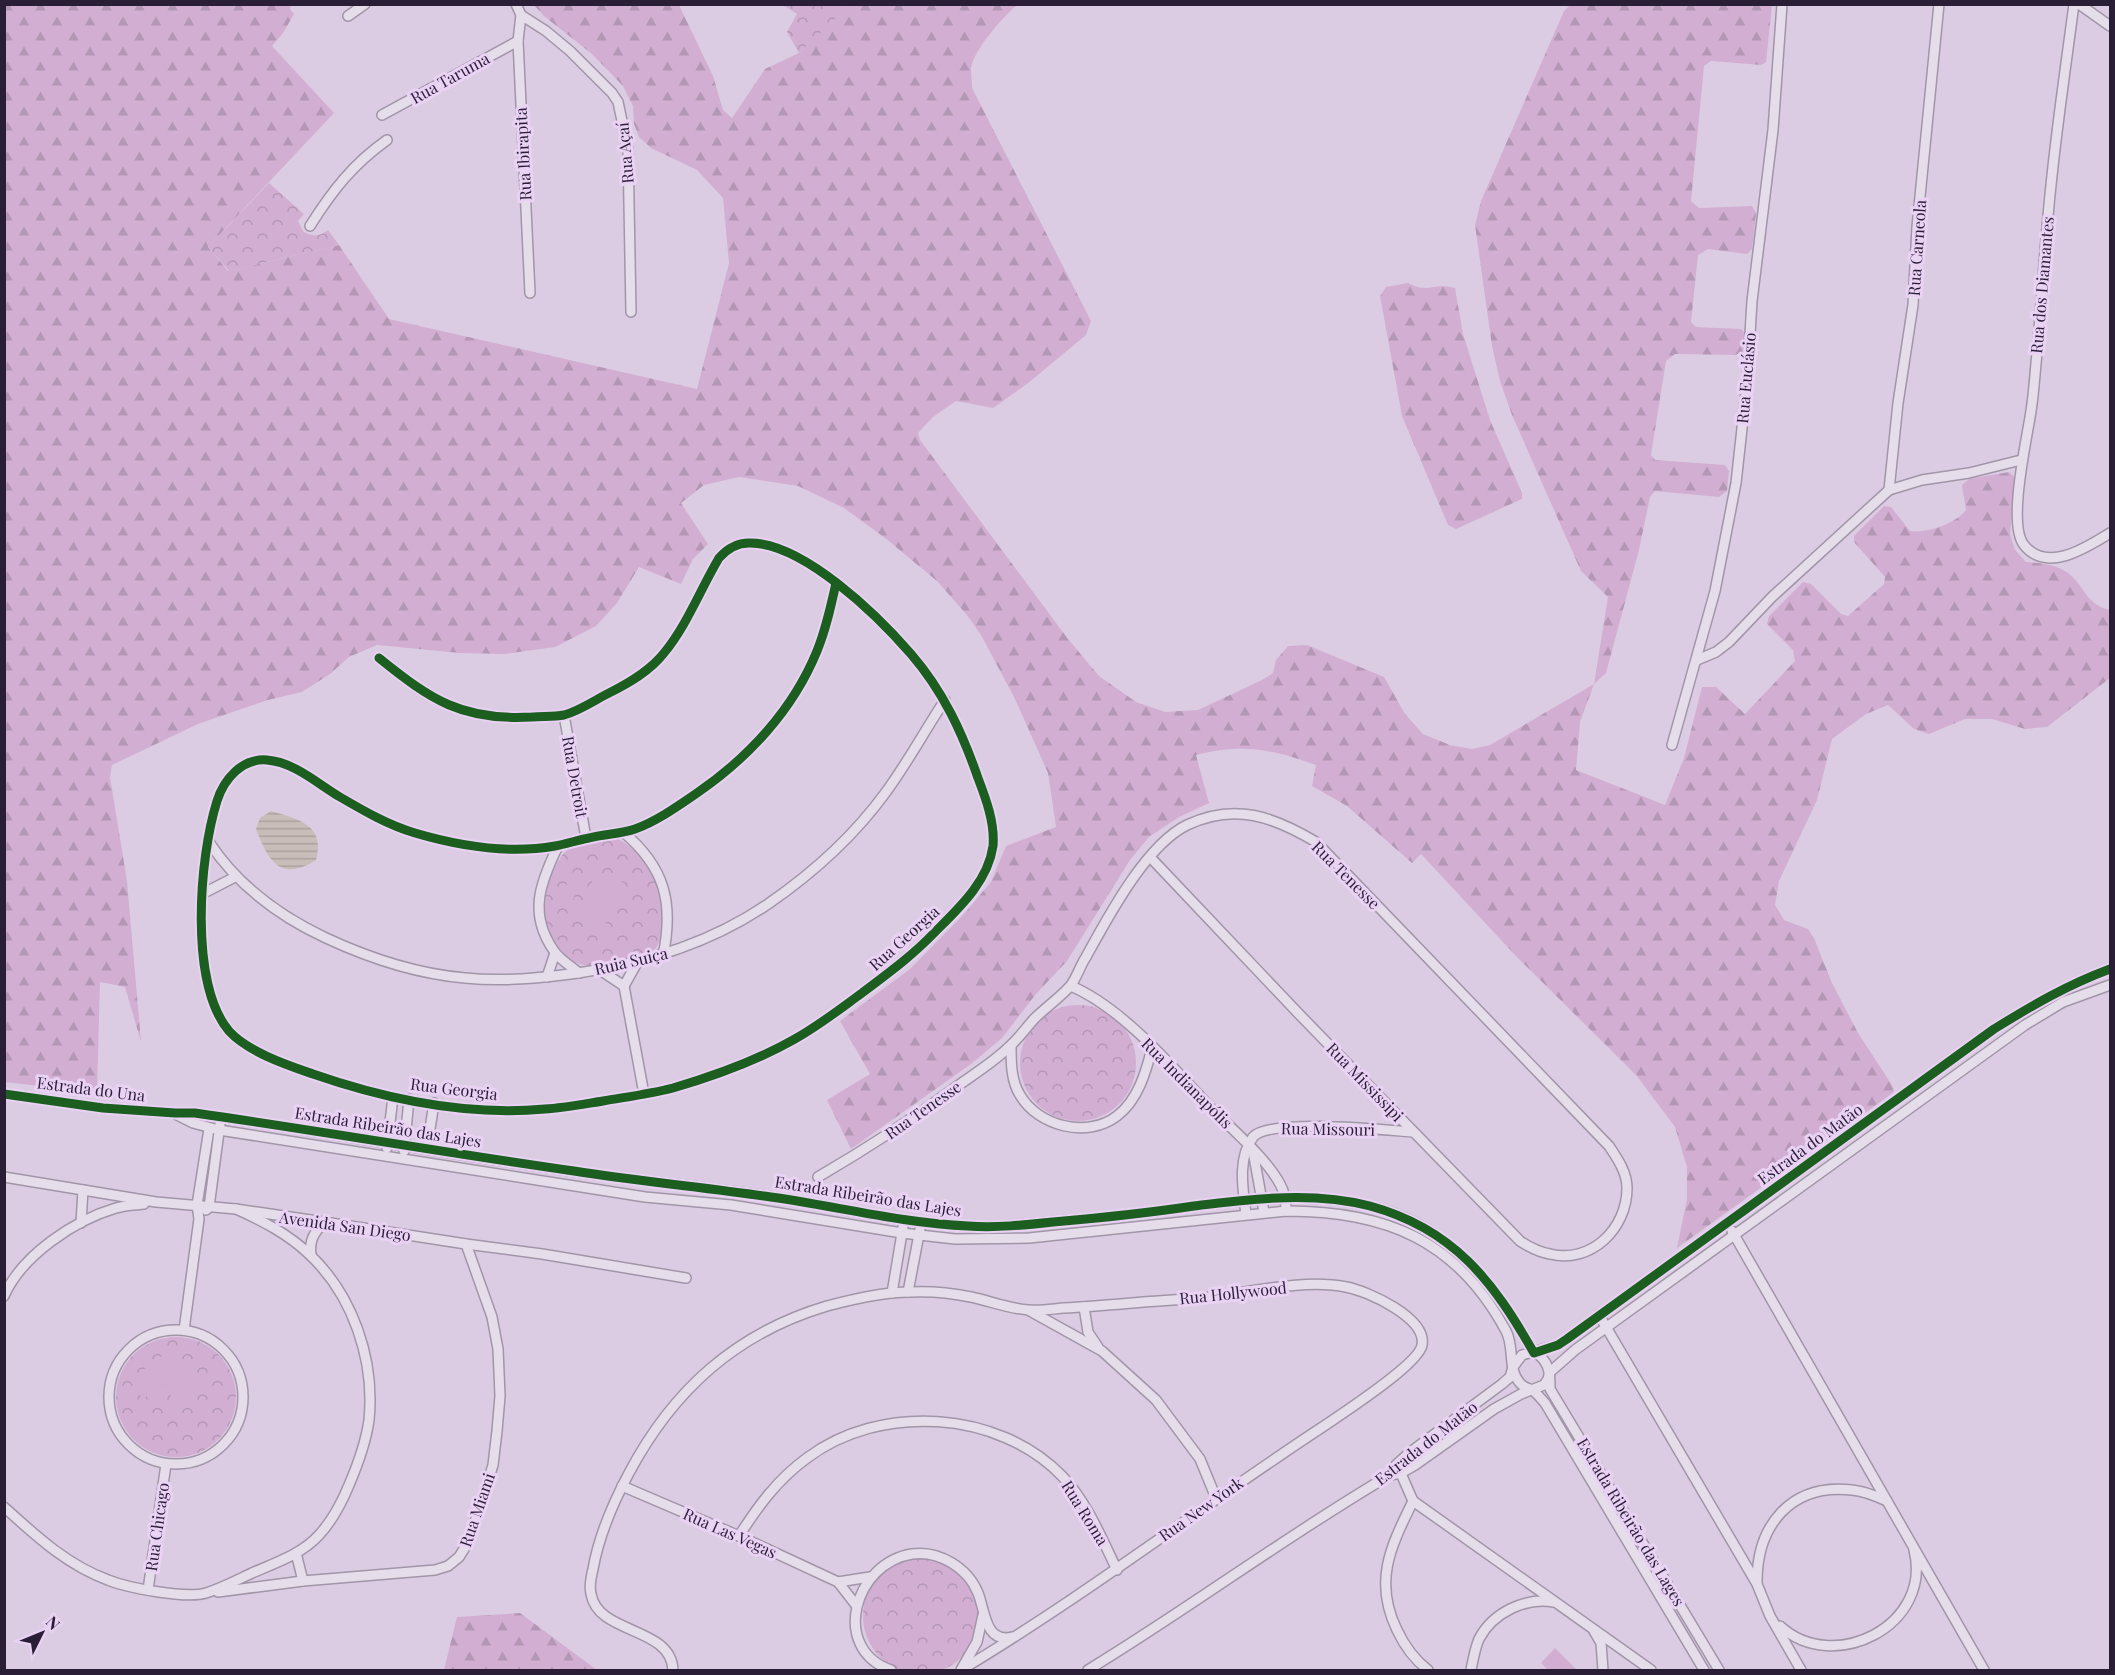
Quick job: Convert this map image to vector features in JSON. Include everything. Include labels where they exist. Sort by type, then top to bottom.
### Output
[{"type":"street","points":[[348,16],[366,4]]},
{"type":"street","points":[[516,4],[521,15]]},
{"type":"street","name":"Rua Euclásio","points":[[1672,745],[1715,591],[1736,483],[1747,383],[1752,301],[1773,130],[1782,4]]},
{"type":"street","name":"Rua Carneola","points":[[1889,490],[1898,403],[1913,305],[1917,227],[1939,4]]},
{"type":"street","name":"Rua dos Diamantes","points":[[2074,4],[2051,184],[2031,410],[2021,460],[2018,532],[2025,546],[2040,556],[2051,558],[2067,556],[2110,534]]},
{"type":"street","points":[[2079,4],[2110,26]]},
{"type":"street","name":"Rua Ibirapita","points":[[521,15],[518,41],[530,293]]},
{"type":"street","name":"Rua Açaí","points":[[521,15],[546,31],[570,51],[618,102],[628,149],[631,312]]},
{"type":"street","name":"Rua Taruma","points":[[382,115],[518,41]]},
{"type":"street","points":[[310,226],[326,200],[347,174],[364,157],[387,140]]},
{"type":"street","points":[[1697,660],[1716,652],[1729,642],[1772,597],[1889,490],[1922,480],[1969,473],[2021,460]]},
{"type":"street","name":"Rua Georgia","points":[[379,658],[416,687],[440,702],[471,713],[523,717],[564,715],[627,684],[663,655],[680,631],[719,558],[728,549],[741,543],[772,547],[791,554],[836,583],[901,642],[926,671],[945,700],[969,751],[992,823],[993,846],[988,866],[980,882],[957,910],[902,963],[796,1039],[752,1060],[669,1089],[545,1109],[497,1111],[409,1100],[322,1077],[279,1062],[236,1038],[219,1017],[206,970],[202,940],[202,871],[217,801],[225,783],[250,761],[265,759],[300,771],[376,818],[407,831],[449,842],[489,848],[534,849],[558,846]]},
{"type":"street","points":[[579,973],[555,953],[542,930],[538,916],[541,884],[558,846],[585,838],[638,828],[717,779],[760,740],[802,681],[816,653],[836,583]]},
{"type":"street","name":"Ruia Suiça","points":[[209,842],[235,877],[257,896],[307,929],[343,946],[380,959],[430,973],[466,978],[513,980],[600,970],[663,956],[700,942],[741,921],[777,897],[833,853],[886,792],[945,700]]},
{"type":"street","name":"Rua Detroit","points":[[564,715],[585,838]]},
{"type":"street","name":"Rua Tenesse","points":[[818,1177],[899,1128],[1011,1046],[1032,1021],[1071,986],[1122,895],[1166,839],[1186,826],[1216,816],[1237,813],[1268,817],[1288,825],[1316,842],[1609,1146],[1622,1165],[1628,1187],[1624,1210],[1614,1230],[1603,1242]]},
{"type":"street","points":[[623,832],[645,852],[663,883],[668,920],[663,956]]},
{"type":"street","name":"Rua Mississipi","points":[[1150,857],[1520,1241],[1534,1250],[1552,1255],[1569,1256],[1585,1252],[1603,1242]]},
{"type":"street","points":[[202,894],[235,877]]},
{"type":"street","points":[[548,977],[555,953]]},
{"type":"street","points":[[638,961],[624,986],[644,1094]]},
{"type":"street","name":"Estrada do Matão","points":[[1088,1671],[1175,1616],[1286,1539],[1399,1469],[1429,1437],[1493,1393],[1510,1377],[1513,1367],[1522,1355],[1558,1345],[1994,1029],[2039,1000],[2068,985],[2110,969]]},
{"type":"street","points":[[600,970],[624,986]]},
{"type":"street","name":"Estrada do Matão","points":[[1550,1372],[1575,1350],[2025,1025],[2063,1002],[2110,985]]},
{"type":"street","name":"Rua Indianapólis","points":[[1071,986],[1096,998],[1152,1048],[1274,1173],[1286,1197]]},
{"type":"street","points":[[1011,1046],[1011,1064],[1016,1085],[1027,1105],[1042,1118],[1061,1125],[1080,1128],[1101,1124],[1116,1117],[1129,1103],[1142,1081],[1152,1048]]},
{"type":"street","name":"Estrada do Una","points":[[4,1094],[103,1108],[175,1113]]},
{"type":"street","points":[[386,1156],[393,1097]]},
{"type":"street","points":[[403,1158],[409,1100]]},
{"type":"street","points":[[427,1148],[434,1103]]},
{"type":"street","name":"Estrada Ribeirão das Lajes","points":[[175,1113],[195,1113],[576,1172],[769,1196],[904,1219],[979,1227],[1120,1216],[1262,1198],[1332,1199],[1353,1202],[1389,1212],[1428,1230],[1464,1256],[1508,1310],[1534,1353]]},
{"type":"street","name":"Estrada Ribeirão das Lajes","points":[[175,1113],[193,1123],[219,1130],[645,1197],[730,1205],[902,1233],[955,1239],[1029,1238],[1264,1212],[1322,1211],[1373,1220],[1415,1236],[1438,1250],[1467,1277],[1481,1293],[1506,1331],[1512,1344],[1513,1367]]},
{"type":"street","points":[[199,1219],[209,1207],[220,1117]]},
{"type":"street","name":"Rua Missouri","points":[[1251,1148],[1259,1132],[1274,1128],[1329,1127],[1413,1132]]},
{"type":"street","points":[[184,1330],[199,1219],[197,1205],[209,1128]]},
{"type":"street","points":[[1251,1148],[1264,1212]]},
{"type":"street","points":[[1246,1214],[1243,1162],[1251,1148]]},
{"type":"street","points":[[437,1163],[438,1150]]},
{"type":"street","name":"Avenida San Diego","points":[[4,1177],[156,1202],[236,1209],[542,1254],[686,1278]]},
{"type":"street","points":[[81,1223],[83,1190]]},
{"type":"street","points":[[1286,1197],[1286,1211]]},
{"type":"street","points":[[4,1296],[43,1246],[81,1223],[117,1207],[156,1202]]},
{"type":"street","name":"Rua Miami","points":[[204,1594],[296,1553],[319,1536],[344,1496],[361,1457],[369,1420],[369,1380],[361,1337],[346,1301],[311,1255],[292,1239],[236,1209]]},
{"type":"street","points":[[892,1293],[904,1219]]},
{"type":"street","points":[[908,1292],[921,1221]]},
{"type":"street","points":[[311,1255],[310,1243],[315,1232],[324,1222]]},
{"type":"street","points":[[1728,1224],[1984,1671]]},
{"type":"street","name":"Rua Miami","points":[[8,1510],[62,1557],[107,1580],[148,1590],[204,1594],[303,1581],[435,1570],[448,1566],[459,1557],[469,1541],[493,1465],[500,1396],[498,1349],[492,1317],[466,1244]]},
{"type":"street","name":"Rua Hollywood","points":[[673,1671],[672,1658],[664,1647],[604,1615],[596,1607],[591,1598],[590,1587],[593,1565],[606,1522],[622,1486],[645,1443],[663,1418],[688,1388],[729,1352],[776,1325],[807,1312],[850,1300],[892,1293],[937,1292],[967,1296],[1029,1310],[1201,1298],[1280,1287],[1347,1287],[1395,1308],[1409,1319],[1421,1334]]},
{"type":"street","points":[[1084,1307],[1088,1332],[1102,1351]]},
{"type":"street","name":"Rua Hollywood","points":[[1029,1310],[1102,1351],[1156,1400],[1200,1459],[1216,1498]]},
{"type":"street","points":[[1599,1315],[1757,1584],[1770,1616],[1801,1671]]},
{"type":"street","points":[[184,1330],[202,1335],[218,1345],[231,1358],[240,1375],[244,1393],[242,1412],[236,1430],[225,1445],[210,1456],[192,1463],[174,1465],[152,1461],[134,1450],[119,1434],[110,1414],[109,1392],[114,1371],[125,1353],[142,1339],[162,1331],[184,1330]]},
{"type":"street","name":"Rua New York","points":[[961,1671],[1020,1635],[1117,1570],[1216,1498],[1335,1419],[1408,1366],[1421,1352],[1423,1341],[1421,1334]]},
{"type":"street","points":[[1534,1353],[1546,1362],[1550,1372],[1544,1385],[1494,1409],[1399,1469],[1413,1501],[1651,1671]]},
{"type":"street","points":[[1513,1367],[1520,1383],[1532,1390],[1545,1403],[1559,1424],[1704,1671]]},
{"type":"street","name":"Estrada Ribeirão das Lages","points":[[1550,1372],[1550,1389],[1719,1671]]},
{"type":"street","name":"Rua Roma","points":[[739,1536],[754,1512],[780,1480],[808,1457],[837,1439],[865,1430],[905,1422],[942,1422],[969,1426],[999,1435],[1024,1448],[1062,1476],[1090,1516],[1117,1570]]},
{"type":"street","name":"Rua Chicago","points":[[148,1590],[166,1464]]},
{"type":"street","name":"Rua Las Vegas","points":[[622,1486],[739,1536],[838,1582],[856,1605]]},
{"type":"street","points":[[1757,1584],[1757,1564],[1761,1544],[1772,1523],[1788,1506],[1806,1495],[1829,1490],[1851,1490],[1887,1501]]},
{"type":"street","points":[[4,1499],[8,1510]]},
{"type":"street","points":[[1413,1501],[1393,1541],[1385,1585],[1388,1612],[1402,1642],[1428,1671]]},
{"type":"street","points":[[1770,1616],[1787,1634],[1822,1647],[1841,1648],[1864,1642],[1883,1631],[1898,1618],[1910,1601],[1916,1582],[1916,1560],[1911,1541]]},
{"type":"street","points":[[296,1553],[303,1581]]},
{"type":"street","points":[[888,1670],[876,1664],[862,1644],[856,1630],[856,1605],[870,1577],[894,1559],[913,1554],[933,1555],[954,1563],[966,1574],[978,1592],[988,1626],[993,1634],[1006,1639],[1020,1635]]},
{"type":"street","points":[[838,1582],[870,1577]]},
{"type":"street","points":[[1471,1671],[1479,1639],[1488,1626],[1502,1614],[1527,1602],[1543,1600],[1557,1602]]},
{"type":"street","points":[[961,1671],[977,1642],[984,1613]]},
{"type":"street","points":[[1592,1627],[1601,1642],[1603,1671]]},
{"type":"green space","points":[[5,5],[291,5],[290,9],[294,14],[272,46],[334,113],[208,247],[228,271],[339,245],[389,319],[697,389],[729,263],[723,198],[697,170],[651,148],[639,137],[634,124],[633,106],[623,86],[592,54],[544,16],[534,5],[679,5],[713,76],[723,110],[732,118],[765,69],[799,53],[839,14],[842,5],[1017,5],[997,26],[977,53],[971,69],[972,88],[1091,321],[1086,335],[1027,384],[993,408],[956,401],[933,417],[918,433],[920,440],[1068,639],[1099,676],[1136,702],[1165,712],[1198,710],[1262,680],[1273,673],[1276,660],[1288,646],[1307,645],[1384,677],[1405,714],[1423,734],[1450,745],[1472,749],[1490,745],[1594,684],[1580,722],[1576,770],[1665,805],[1684,758],[1702,687],[1716,687],[1745,714],[1795,661],[1793,650],[1767,624],[1769,616],[1803,582],[1811,584],[1841,614],[1848,616],[1884,584],[1885,577],[1854,542],[1854,536],[1884,506],[1891,507],[1910,531],[1933,529],[1955,519],[1966,510],[1962,485],[1969,479],[2009,472],[2016,478],[2010,534],[2015,550],[2026,562],[2048,564],[2068,573],[2091,600],[2102,608],[2110,610],[2110,678],[2047,727],[2025,729],[1992,719],[1965,719],[1929,734],[1914,729],[1888,705],[1866,714],[1832,739],[1817,800],[1779,881],[1775,905],[1784,920],[1808,929],[1814,938],[1832,983],[1858,1033],[1892,1085],[1894,1092],[1677,1248],[1687,1199],[1687,1167],[1675,1127],[1636,1075],[1515,955],[1421,854],[1412,863],[1347,806],[1312,786],[1316,765],[1284,755],[1256,750],[1228,749],[1196,755],[1209,803],[1179,817],[1149,837],[1130,860],[1067,961],[1036,994],[1002,1038],[971,1064],[851,1149],[827,1100],[870,1074],[840,1021],[910,969],[963,915],[991,882],[1006,846],[1056,827],[1048,773],[1015,699],[981,635],[937,581],[844,508],[798,486],[739,477],[704,485],[681,503],[708,544],[693,559],[681,584],[639,567],[617,603],[596,626],[555,647],[504,654],[460,653],[377,645],[349,657],[330,674],[302,692],[268,700],[198,724],[112,765],[110,777],[127,881],[141,1042],[125,987],[100,982],[97,1093],[5,1082]]},
{"type":"green space","points":[[783,5],[842,5],[840,14],[799,53],[787,32],[797,14]]},
{"type":"green space","points":[[1570,5],[1772,5],[1766,62],[1761,65],[1711,61],[1704,66],[1691,201],[1699,208],[1752,206],[1756,213],[1752,249],[1747,254],[1708,249],[1698,255],[1691,322],[1696,327],[1741,329],[1747,335],[1743,352],[1735,355],[1675,354],[1666,361],[1651,455],[1655,460],[1725,465],[1729,471],[1727,491],[1719,497],[1655,491],[1650,497],[1639,550],[1606,673],[1594,684],[1608,597],[1581,571],[1512,415],[1500,381],[1492,346],[1475,225],[1481,201],[1564,11]]},
{"type":"green space","points":[[269,183],[304,214],[298,221],[303,231],[316,235],[328,230],[339,245],[229,271],[208,247]]},
{"type":"green space","points":[[1408,283],[1421,288],[1442,286],[1455,288],[1463,334],[1490,420],[1522,493],[1522,499],[1456,529],[1448,525],[1402,416],[1380,296],[1386,287]]},
{"type":"green space","points":[[618,839],[629,846],[646,864],[657,886],[661,910],[660,941],[652,952],[639,958],[600,965],[580,964],[557,948],[551,937],[545,911],[549,884],[558,862],[569,849],[600,840]]},
{"type":"green space","points":[[597,871],[624,883],[602,931],[576,919]]},
{"type":"green space","points":[[573,872],[583,878],[569,908],[558,902]]},
{"type":"green space","points":[[1078,1005],[1100,1009],[1119,1022],[1132,1041],[1136,1063],[1132,1085],[1119,1104],[1100,1117],[1078,1121],[1056,1117],[1037,1104],[1024,1085],[1020,1063],[1024,1041],[1037,1022],[1056,1009]]},
{"type":"green space","points":[[176,1337],[199,1342],[218,1355],[231,1374],[236,1397],[231,1420],[218,1439],[199,1452],[176,1457],[153,1452],[134,1439],[121,1420],[116,1397],[121,1374],[134,1355],[153,1342]]},
{"type":"green space","points":[[166,1353],[180,1373],[143,1399],[129,1380]]},
{"type":"green space","points":[[190,1372],[199,1385],[175,1402],[166,1389]]},
{"type":"green space","points":[[921,1558],[943,1562],[962,1575],[975,1594],[979,1616],[975,1638],[962,1657],[943,1670],[921,1674],[899,1670],[880,1657],[867,1638],[863,1616],[867,1594],[880,1575],[899,1562]]},
{"type":"green space","points":[[520,1613],[597,1670],[444,1670],[457,1617]]},
{"type":"green space","points":[[1555,1648],[1577,1670],[1548,1670],[1541,1663]]},
{"type":"shaded area","points":[[271,811],[300,821],[313,831],[318,848],[316,860],[304,867],[293,869],[277,865],[265,850],[256,829],[260,818]]},
{"type":"cycle path","points":[[379,658],[415,686],[449,705],[467,711],[507,717],[564,715],[624,685],[652,665],[680,631],[719,558],[732,547],[749,543],[770,546],[792,555],[838,584],[859,602],[911,654],[942,697],[958,728],[987,803],[993,829],[993,846],[985,871],[971,894],[943,924],[908,957],[862,993],[828,1018],[779,1048],[734,1067],[673,1088],[581,1105],[516,1111],[427,1104],[340,1083],[268,1057],[237,1039],[216,1010],[203,953],[202,886],[211,825],[220,793],[229,778],[242,766],[258,760],[267,760],[296,769],[349,802],[395,826],[432,838],[467,845],[502,849],[538,848],[635,829],[667,813],[716,779],[751,748],[782,713],[807,673],[817,651],[836,583]]},
{"type":"cycle path","points":[[4,1094],[103,1108],[195,1113],[621,1178],[764,1196],[891,1218],[979,1227],[1124,1215],[1260,1199],[1304,1198],[1348,1201],[1399,1216],[1448,1244],[1486,1281],[1503,1303],[1534,1353],[1558,1345],[1567,1339],[1994,1029],[2050,996],[2110,969]]}]
